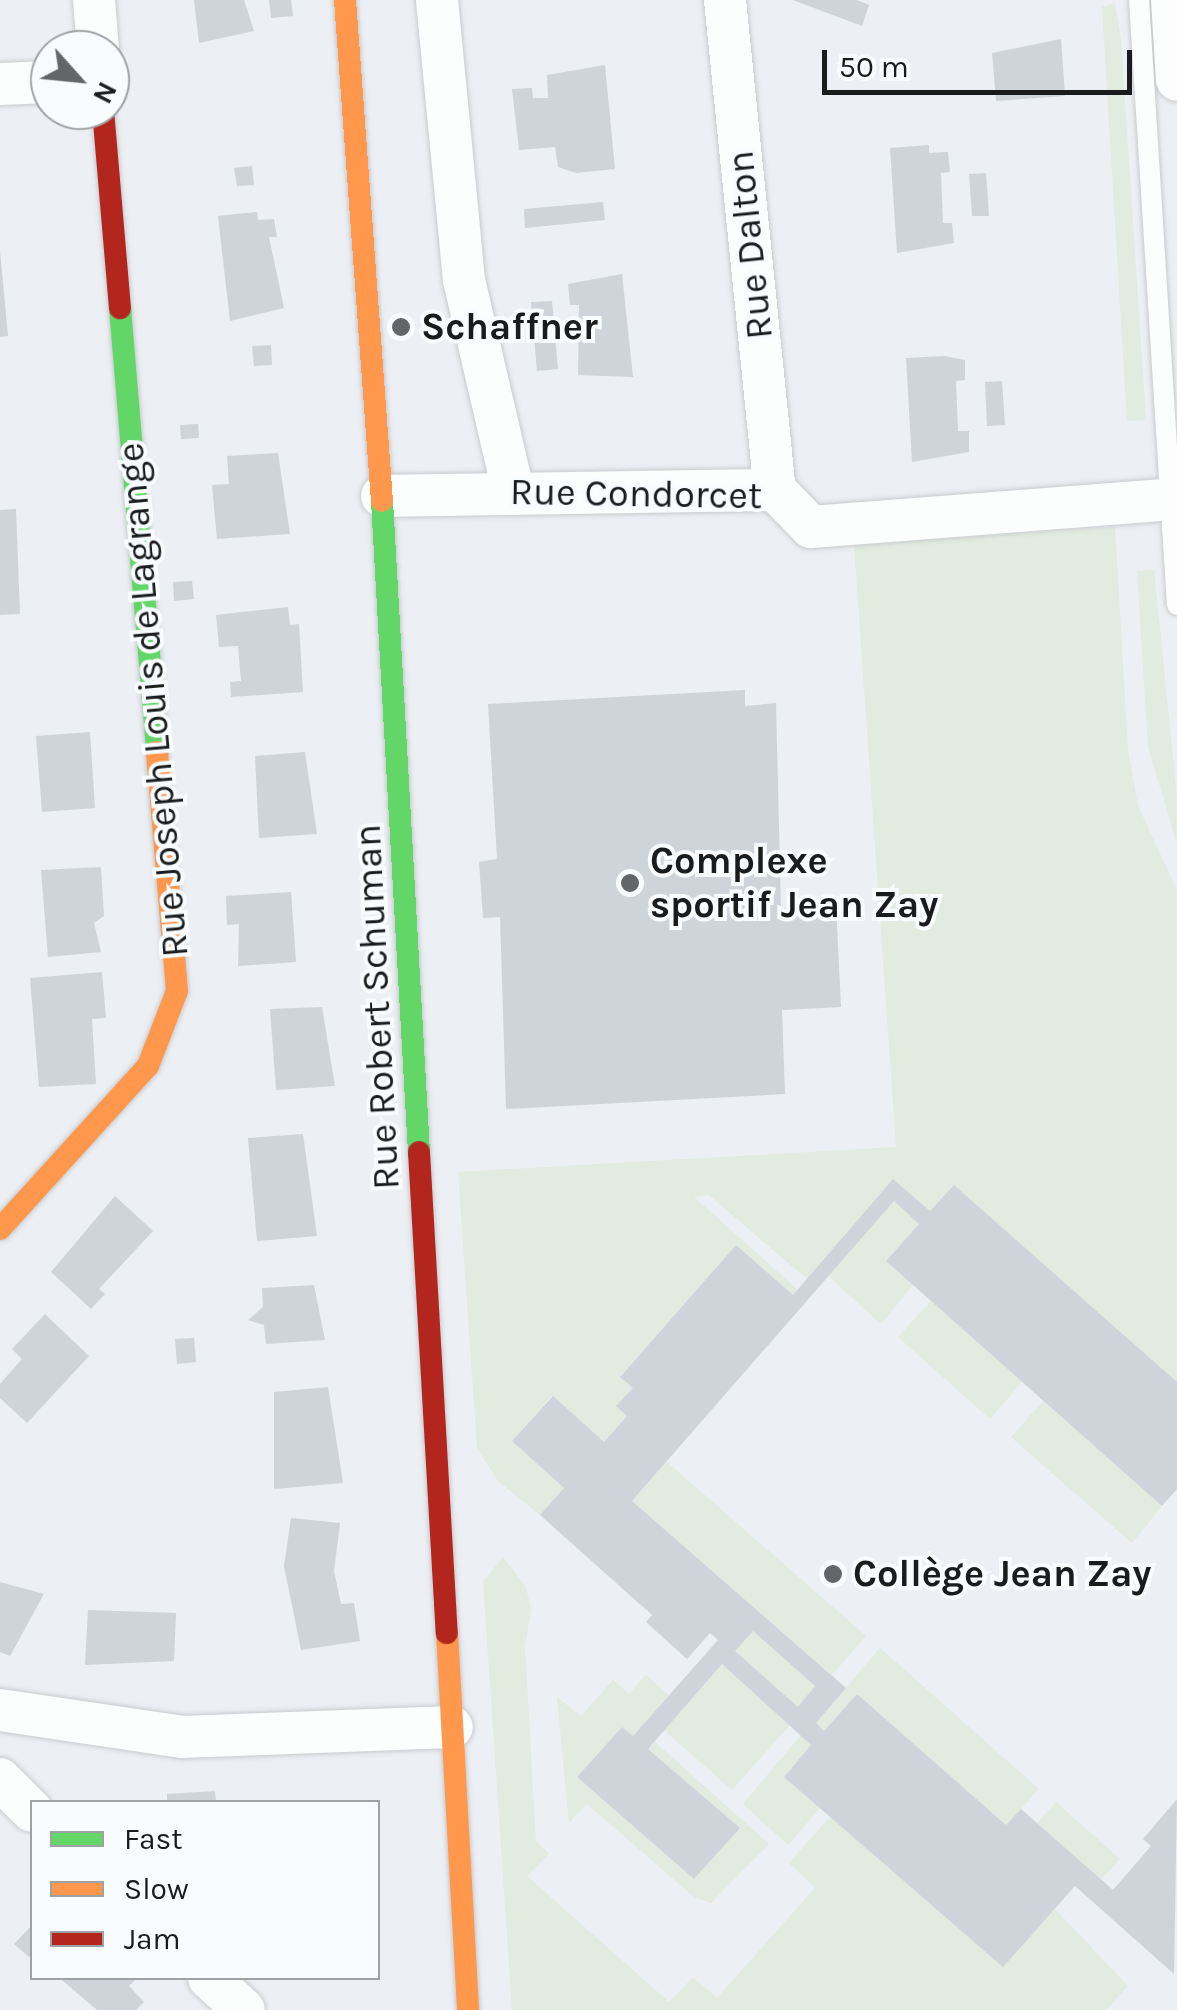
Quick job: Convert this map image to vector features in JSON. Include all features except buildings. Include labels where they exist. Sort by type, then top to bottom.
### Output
[{"type":"street","points":[[94,0],[96,30]]},
{"type":"street","name":"Rue Robert Schuman","points":[[345,0],[382,496],[468,2010]]},
{"type":"street","points":[[437,0],[464,280],[513,491]]},
{"type":"street","name":"Rue Dalton","points":[[725,0],[774,490]]},
{"type":"street","points":[[1172,0],[1177,80]]},
{"type":"street","points":[[0,84],[30,83]]},
{"type":"street","name":"Rue Joseph Louis de Lagrange","points":[[0,1229],[148,1066],[177,990],[105,130]]},
{"type":"street","name":"Rue Condorcet","points":[[382,496],[774,490],[811,527],[1174,499]]},
{"type":"street","points":[[0,1710],[182,1737],[452,1728]]},
{"type":"street","points":[[212,1980],[244,2010]]},
{"type":"lane","points":[[1139,0],[1174,499],[1177,605]]},
{"type":"shaded area","points":[[1115,3],[1121,40],[1146,420],[1127,421],[1102,7]]},
{"type":"shaded area","points":[[1115,527],[1128,750],[1138,806],[1177,890],[1177,1382],[954,1185],[930,1211],[893,1179],[807,1279],[709,1195],[694,1197],[797,1289],[793,1295],[736,1245],[620,1376],[633,1388],[617,1405],[627,1416],[604,1442],[552,1396],[512,1441],[564,1488],[540,1515],[498,1481],[477,1448],[458,1172],[896,1147],[854,545]]},
{"type":"shaded area","points":[[1154,570],[1177,797],[1177,844],[1148,747],[1137,571]]},
{"type":"shaded area","points":[[894,1201],[919,1224],[886,1261],[913,1285],[881,1324],[828,1276]]},
{"type":"shaded area","points":[[931,1301],[1022,1382],[990,1419],[898,1337]]},
{"type":"shaded area","points":[[1043,1401],[1162,1506],[1132,1543],[1011,1437]]},
{"type":"shaded area","points":[[667,1462],[866,1636],[832,1675],[632,1501]]},
{"type":"shaded area","points":[[503,1557],[526,1587],[531,1609],[525,1647],[536,1841],[549,1854],[527,1876],[669,2002],[693,1977],[717,1998],[815,1888],[789,1863],[830,1817],[1003,1966],[1055,1909],[1128,1986],[1106,2010],[512,2010],[483,1581]]},
{"type":"shaded area","points":[[753,1631],[815,1686],[798,1707],[735,1651]]},
{"type":"shaded area","points":[[880,1648],[1039,1789],[1006,1825],[857,1694],[824,1731],[816,1723]]},
{"type":"shaded area","points":[[722,1664],[790,1725],[732,1790],[664,1730]]},
{"type":"shaded area","points":[[646,1675],[669,1695],[633,1736],[622,1727],[577,1777],[694,1879],[740,1828],[648,1749],[655,1742],[769,1844],[711,1903],[694,1897],[587,1804],[569,1823],[557,1697],[581,1716],[613,1680],[629,1694]]},
{"type":"shaded area","points":[[801,1735],[811,1745],[784,1777],[820,1808],[788,1845],[743,1804]]},
{"type":"shaded area","points":[[1056,1802],[1120,1859],[1101,1880],[1037,1823]]},
{"type":"traffic: fast","points":[[120,308],[157,752]]},
{"type":"traffic: fast","points":[[382,501],[419,1152]]},
{"type":"traffic: slow","points":[[345,0],[382,501]]},
{"type":"traffic: slow","points":[[0,1229],[148,1066],[177,991],[157,752]]},
{"type":"traffic: slow","points":[[447,1633],[468,2010]]},
{"type":"traffic: jam","points":[[105,130],[120,308]]},
{"type":"traffic: jam","points":[[419,1152],[447,1633]]},
{"type":"place","name":"Schaffner","points":[[401,327]]},
{"type":"place","name":"Complexe sportif Jean Zay","points":[[630,883]]},
{"type":"place","name":"Collège Jean Zay","points":[[833,1574]]}]
